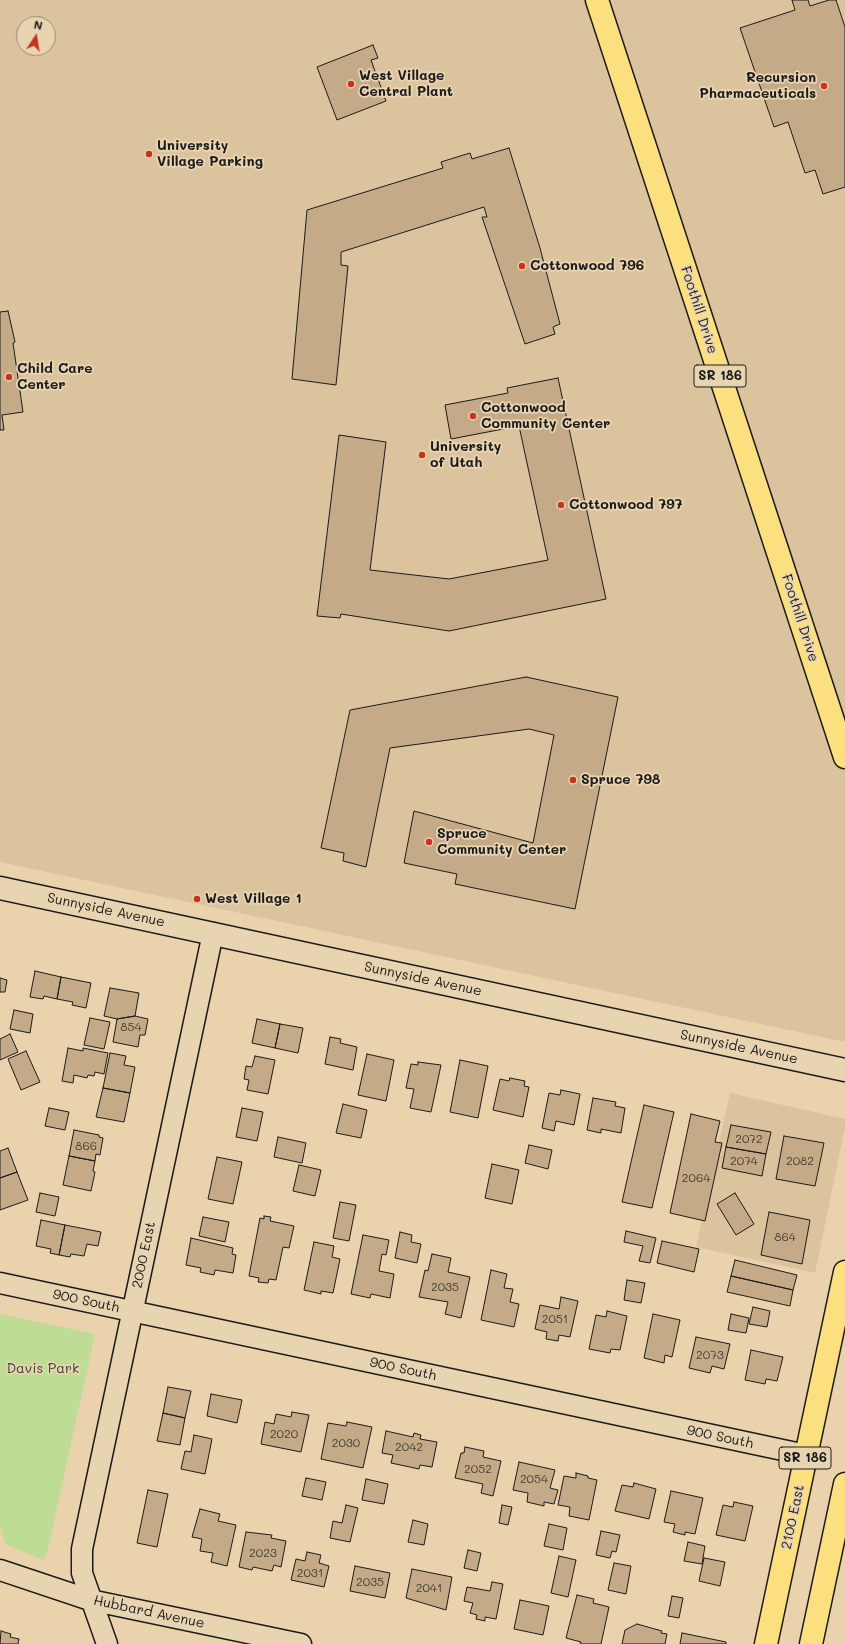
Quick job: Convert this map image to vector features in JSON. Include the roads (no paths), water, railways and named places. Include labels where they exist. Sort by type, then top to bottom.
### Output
[{"type":"main road","name":"Foothill Drive","points":[[597,0],[845,757]]},
{"type":"main road","name":"Sunnyside Avenue","points":[[0,888],[845,1070]]},
{"type":"main road","name":"2100 East","points":[[766,1644],[845,1272]]},
{"type":"main road","name":"SR 186","points":[[811,1644],[845,1484]]},
{"type":"street","name":"2000 East","points":[[90,1600],[82,1573],[82,1549],[213,933]]},
{"type":"street","name":"900 South","points":[[0,1283],[806,1455]]},
{"type":"street","name":"Hubbard Avenue","points":[[0,1570],[90,1600],[301,1644]]},
{"type":"street","points":[[90,1600],[107,1644]]},
{"type":"place","name":"West Village Central Plant","points":[[351,84]]},
{"type":"place","name":"Recursion Pharmaceuticals","points":[[824,86]]},
{"type":"place","name":"University Village Parking","points":[[149,154]]},
{"type":"place","name":"Cottonwood 796","points":[[522,266]]},
{"type":"place","name":"Child Care Center","points":[[9,377]]},
{"type":"place","name":"Cottonwood Community Center","points":[[473,416]]},
{"type":"place","name":"University of Utah","points":[[422,455]]},
{"type":"place","name":"Cottonwood 797","points":[[561,505]]},
{"type":"place","name":"Spruce 798","points":[[573,780]]},
{"type":"place","name":"Spruce Community Center","points":[[429,842]]},
{"type":"place","name":"West Village 1","points":[[197,899]]},
{"type":"park label","name":"Davis Park","points":[[43,1369]]}]
